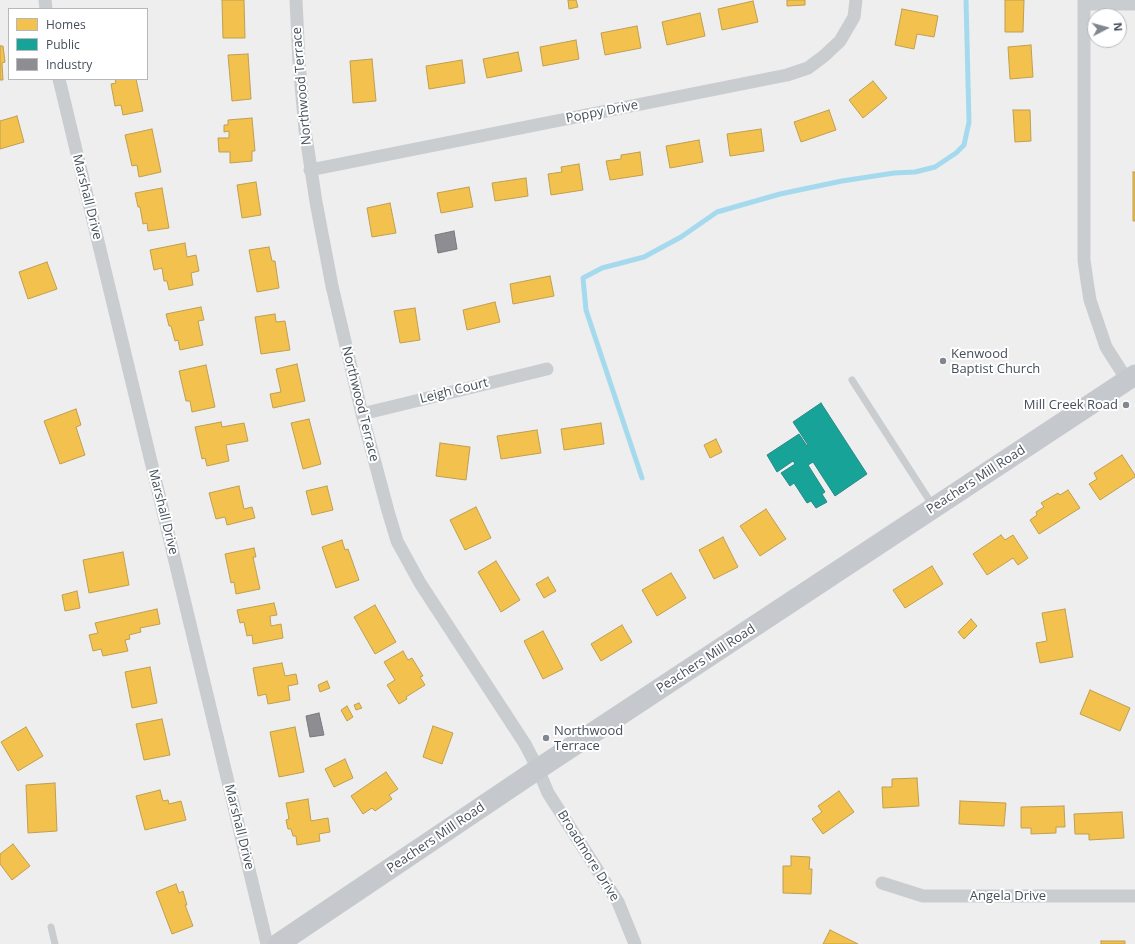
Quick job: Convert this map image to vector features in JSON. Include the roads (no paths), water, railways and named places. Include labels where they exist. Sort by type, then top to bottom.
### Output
[{"type":"main road","name":"Peachers Mill Road","points":[[278,944],[538,769],[1131,378]]},
{"type":"street","name":"Northwood Terrace","points":[[296,0],[299,62],[310,170],[332,286],[362,414],[397,541],[420,583],[524,744],[538,769]]},
{"type":"street","name":"Poppy Drive","points":[[310,170],[787,75],[808,68],[840,41],[854,17],[856,0]]},
{"type":"street","points":[[1131,378],[1106,348],[1090,300],[1084,260],[1084,2],[1135,4]]},
{"type":"street","name":"Marshall Drive","points":[[59,80],[267,944]]},
{"type":"street","name":"Leigh Court","points":[[362,414],[546,369]]},
{"type":"street","name":"Broadmore Drive","points":[[538,769],[548,793],[618,902],[635,944]]},
{"type":"street","name":"Angela Drive","points":[[882,883],[923,896],[1135,896]]},
{"type":"lane","points":[[852,380],[934,508]]},
{"type":"lane","points":[[51,927],[55,944]]},
{"type":"waterway","points":[[642,478],[586,310],[583,278],[602,268],[644,257],[681,237],[717,212],[780,194],[842,181],[894,173],[915,172],[935,167],[956,153],[964,145],[969,122],[966,0]]},
{"type":"place","name":"Kenwood Baptist Church","points":[[943,361]]},
{"type":"place","name":"Mill Creek Road","points":[[1126,405]]},
{"type":"place","name":"Northwood Terrace","points":[[546,738]]}]
